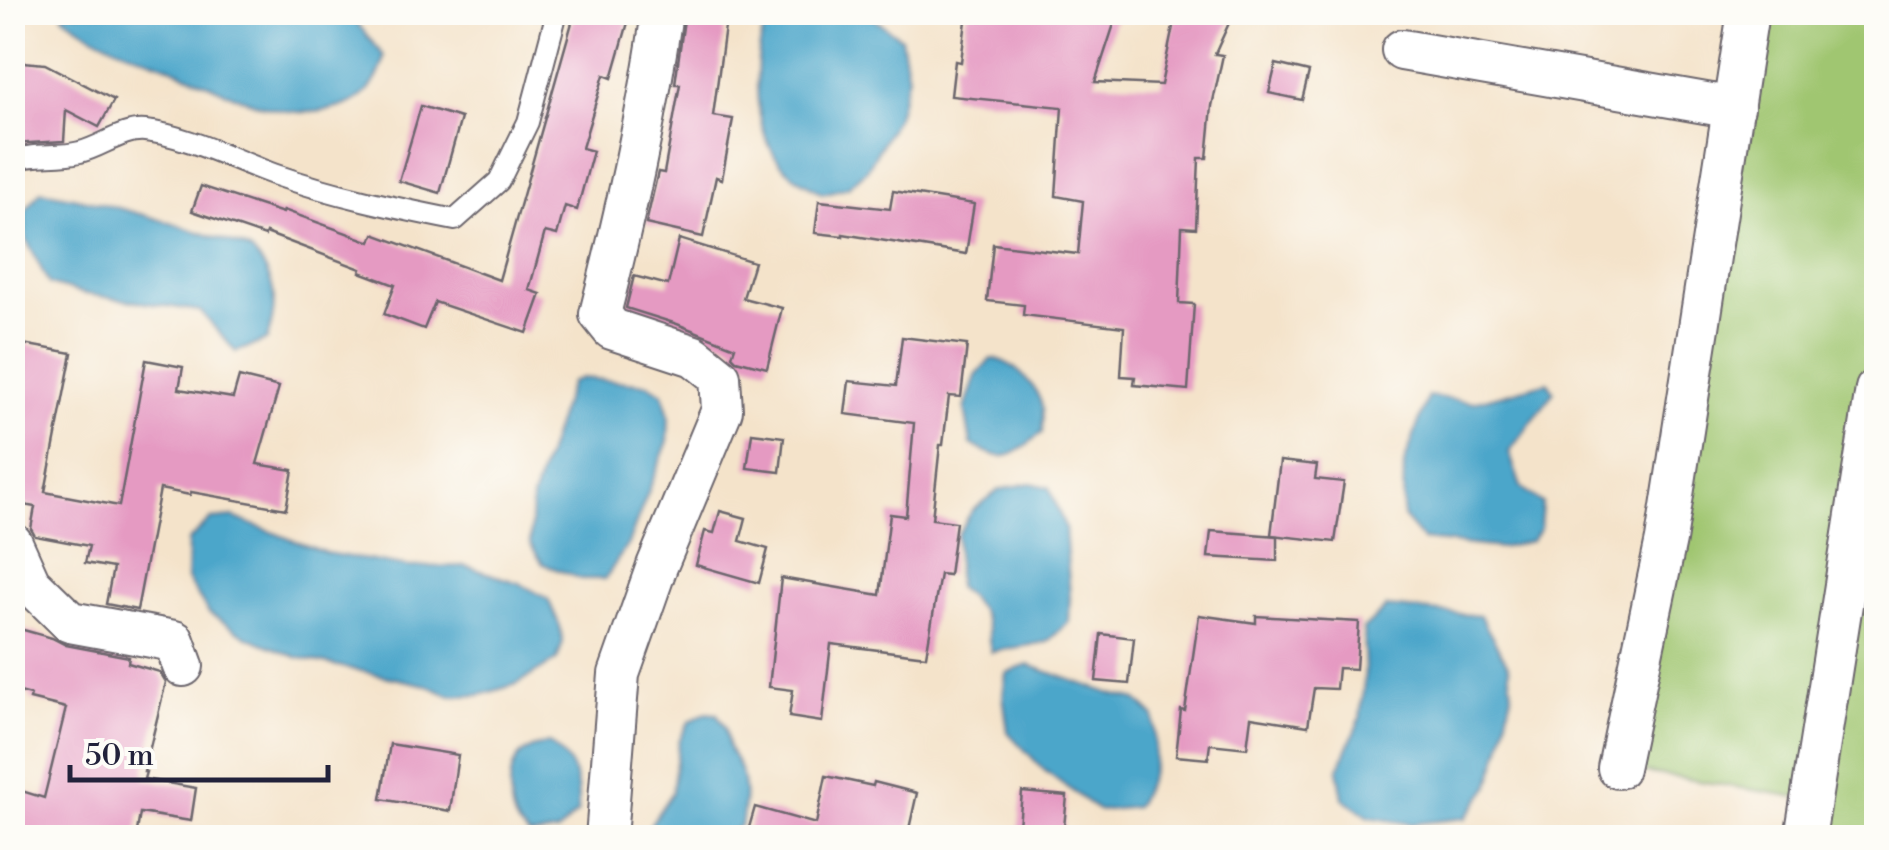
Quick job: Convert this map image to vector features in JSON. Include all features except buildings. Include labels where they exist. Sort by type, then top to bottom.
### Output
[{"type":"street","points":[[606,838],[619,674],[657,566],[722,410],[720,377],[694,356],[612,329],[600,314],[644,126],[662,12]]},
{"type":"street","points":[[1618,768],[1666,540],[1748,12]]},
{"type":"street","points":[[1402,50],[1734,108]]},
{"type":"street","points":[[1805,838],[1872,449],[1876,389]]},
{"type":"street","points":[[12,543],[30,583],[70,622],[174,641],[183,666]]},
{"type":"lane","points":[[12,162],[25,156],[81,152],[143,130],[333,192],[455,220],[499,182],[528,122],[557,12]]},
{"type":"green space","points":[[1753,13],[1876,13],[1876,837],[1805,837],[1810,799],[1618,768]]},
{"type":"water","points":[[63,13],[330,13],[356,22],[384,56],[374,84],[351,103],[328,110],[281,110],[234,96],[113,45]]},
{"type":"water","points":[[770,13],[866,13],[901,38],[908,76],[897,116],[867,170],[848,187],[823,194],[787,170],[771,149],[760,118],[757,81],[760,44]]},
{"type":"water","points":[[41,191],[131,211],[251,251],[268,275],[274,295],[267,340],[236,352],[200,311],[85,294],[49,284],[25,237],[25,211]]},
{"type":"water","points":[[991,359],[1007,364],[1023,376],[1043,410],[1042,433],[1023,448],[1001,456],[971,444],[965,409],[976,376]]},
{"type":"water","points":[[581,378],[648,384],[663,393],[669,416],[668,441],[628,544],[605,579],[581,579],[543,564],[530,544],[532,499],[570,383]]},
{"type":"water","points":[[1548,382],[1554,392],[1509,452],[1521,487],[1542,503],[1540,529],[1531,541],[1501,548],[1423,540],[1403,517],[1404,464],[1428,396],[1473,402]]},
{"type":"water","points":[[1030,483],[1049,487],[1065,528],[1069,622],[1047,642],[991,652],[983,615],[957,587],[957,535],[972,511],[999,490]]},
{"type":"water","points":[[233,517],[326,553],[409,567],[465,566],[519,583],[548,599],[563,642],[557,660],[517,684],[480,695],[451,696],[426,685],[296,657],[247,637],[209,613],[187,580],[188,541],[211,519]]},
{"type":"water","points":[[1387,607],[1480,616],[1509,667],[1512,693],[1501,748],[1489,787],[1466,818],[1411,824],[1369,817],[1343,798],[1338,770],[1360,719],[1365,671],[1363,629]]},
{"type":"water","points":[[1028,665],[1137,700],[1154,716],[1154,763],[1135,807],[1099,811],[1044,770],[1008,732],[1003,695],[1006,673]]},
{"type":"water","points":[[705,713],[717,714],[723,723],[742,774],[741,825],[724,837],[654,837],[650,825],[672,792],[679,741],[689,722]]},
{"type":"water","points":[[549,743],[574,773],[578,812],[558,832],[530,836],[518,825],[512,809],[512,770],[523,753]]}]
